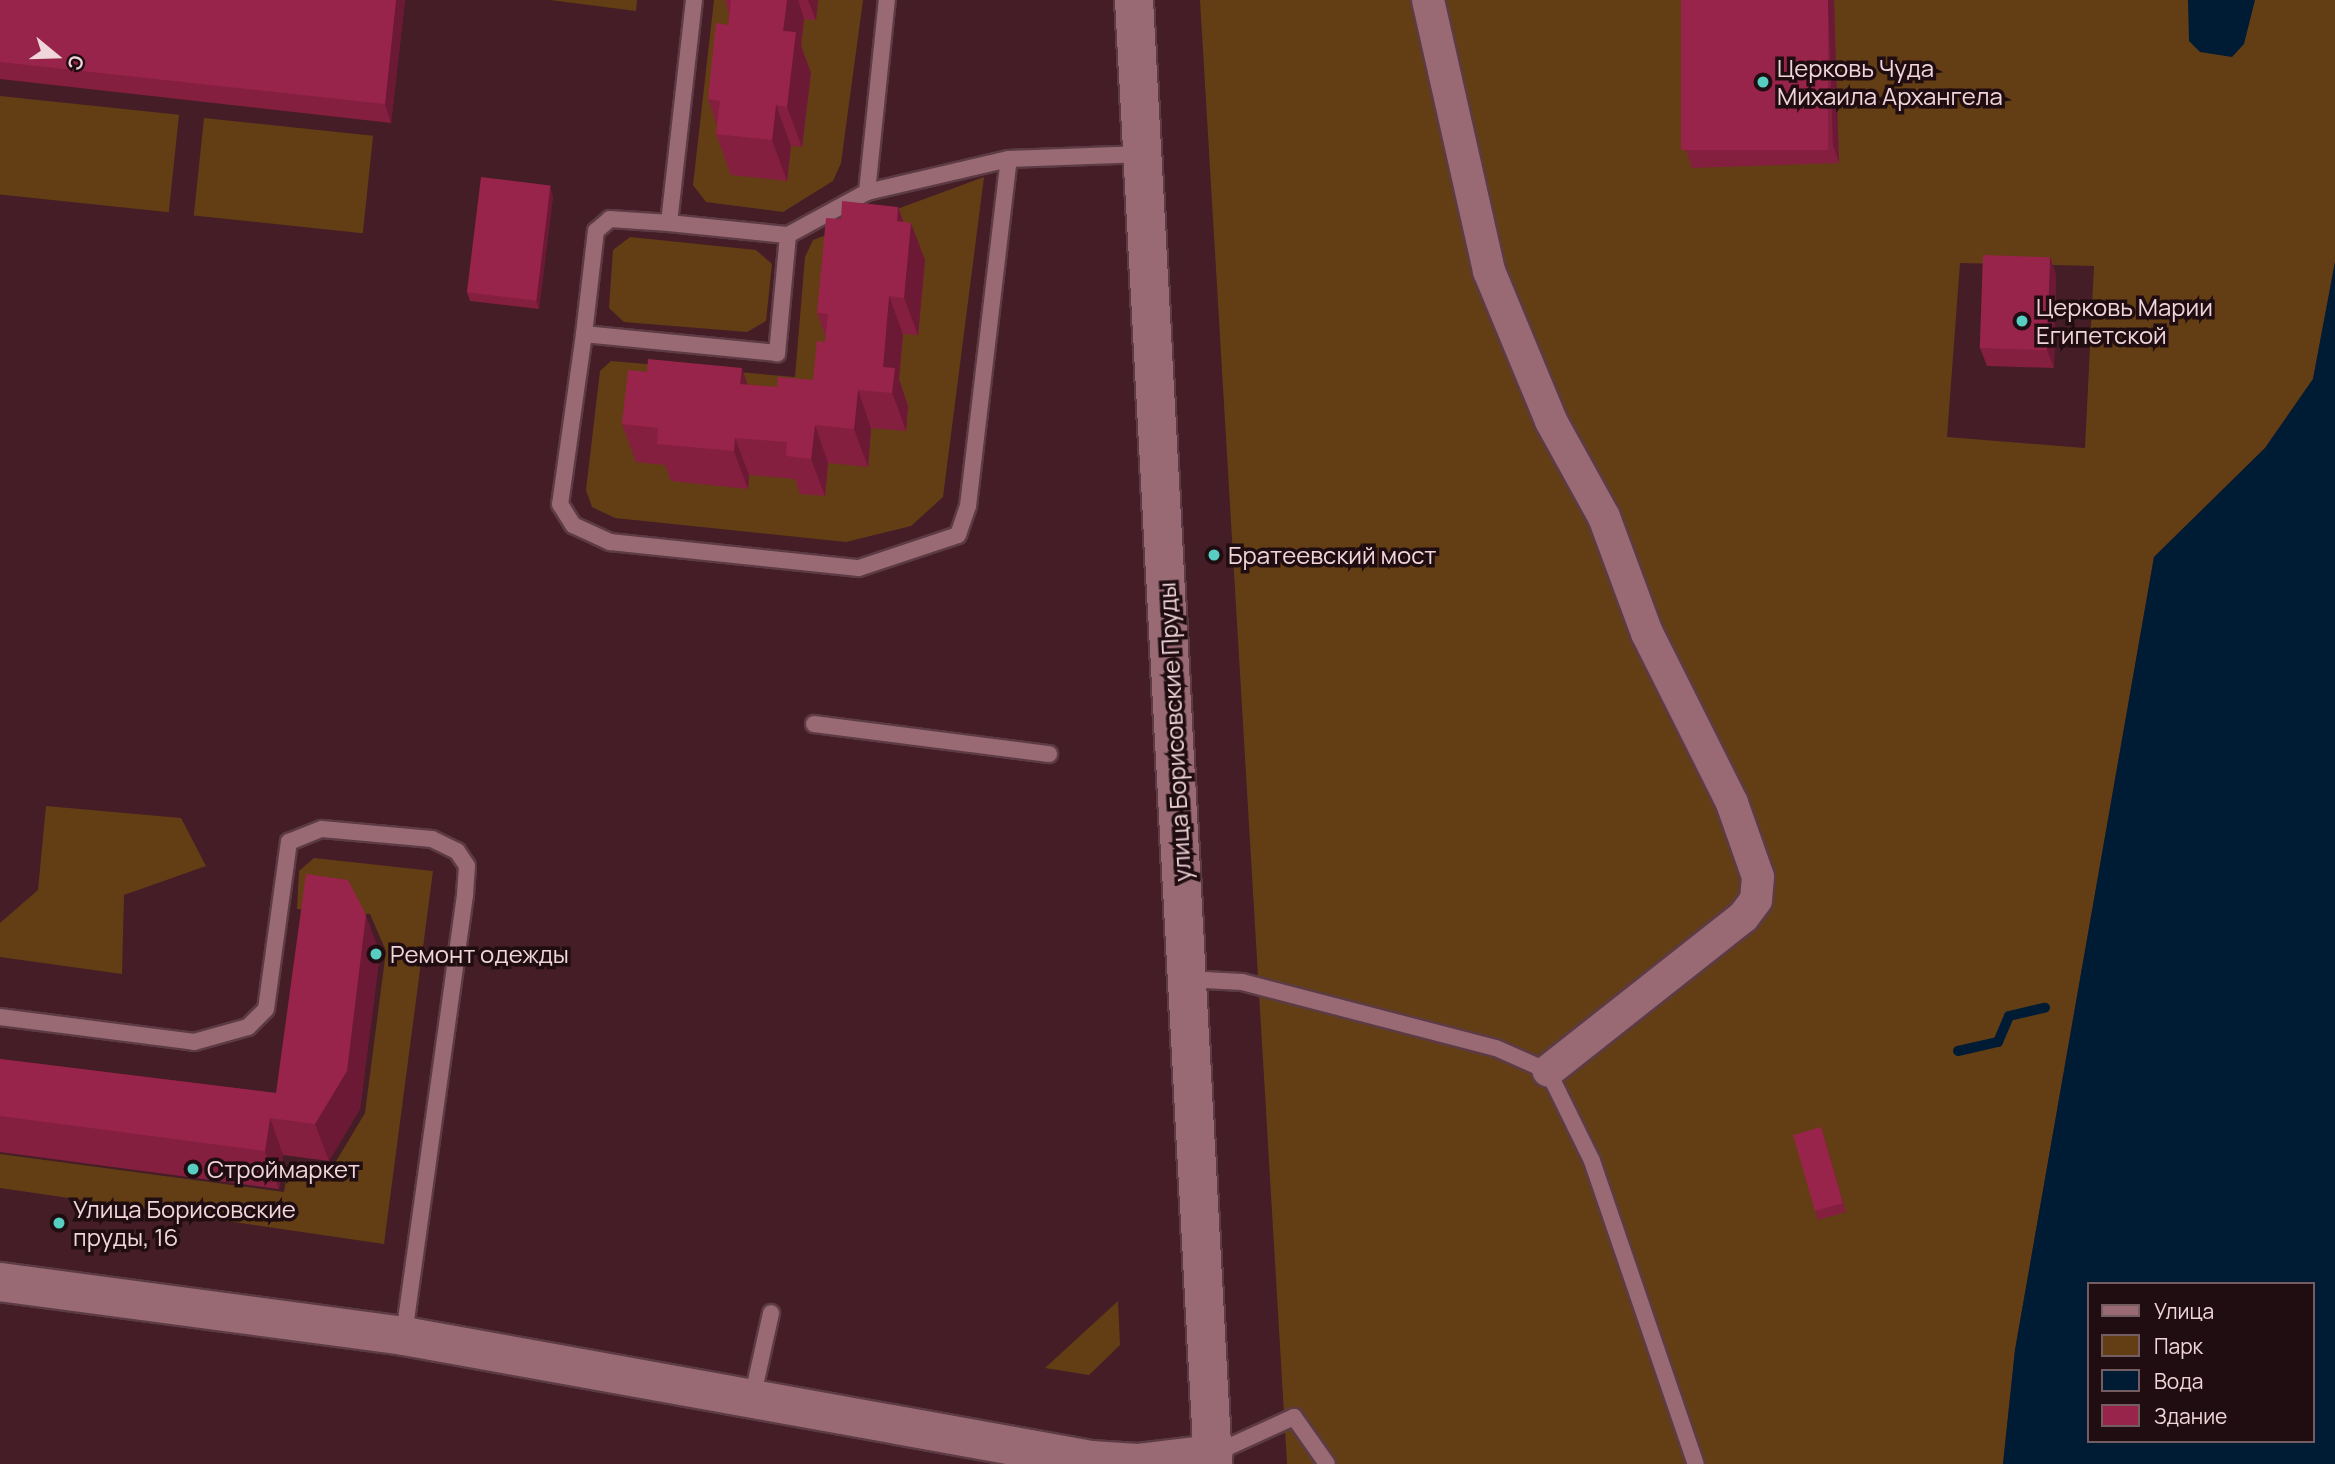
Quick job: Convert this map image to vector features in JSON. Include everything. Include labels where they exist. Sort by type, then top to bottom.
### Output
[{"type":"main road","name":"улица Борисовские Пруды","points":[[1134,0],[1213,1459]]},
{"type":"main road","points":[[0,1282],[404,1336],[1091,1460],[1137,1463],[1213,1459]]},
{"type":"street","points":[[1428,0],[1469,205],[1489,271],[1551,421],[1604,517],[1647,633],[1732,803],[1758,877],[1756,900],[1743,917],[1548,1071]]},
{"type":"lane","points":[[668,223],[694,0]]},
{"type":"lane","points":[[867,192],[887,0]]},
{"type":"lane","points":[[1009,159],[968,506],[958,535],[859,568],[610,542],[573,525],[560,504],[596,231],[610,219],[788,235],[867,192],[1009,159],[1143,154]]},
{"type":"lane","points":[[584,334],[777,353],[788,235]]},
{"type":"lane","points":[[814,724],[1049,754]]},
{"type":"lane","points":[[0,1017],[194,1042],[248,1027],[266,1009],[289,842],[322,829],[432,839],[457,851],[467,866],[466,895],[404,1336]]},
{"type":"lane","points":[[1187,979],[1255,986],[1496,1048],[1548,1071],[1592,1161],[1696,1464]]},
{"type":"lane","points":[[752,1399],[771,1313]]},
{"type":"lane","points":[[1213,1459],[1294,1417],[1327,1464]]},
{"type":"green space","points":[[550,0],[637,0],[636,11]]},
{"type":"green space","points":[[714,0],[863,0],[841,163],[833,181],[783,212],[706,202],[693,185]]},
{"type":"green space","points":[[1200,0],[2335,0],[2335,262],[2313,379],[2265,448],[2154,557],[2015,1350],[2003,1464],[1287,1464]],"holes":[[[1960,263],[2094,266],[2085,448],[1947,437]]]},
{"type":"green space","points":[[0,96],[179,115],[169,212],[0,195]]},
{"type":"green space","points":[[204,118],[373,136],[363,233],[194,215]]},
{"type":"green space","points":[[984,177],[943,497],[911,526],[846,542],[615,518],[592,507],[586,490],[600,371],[611,361],[795,377],[805,257],[813,240]]},
{"type":"green space","points":[[630,237],[756,250],[772,264],[766,321],[747,332],[624,322],[609,308],[613,250]]},
{"type":"green space","points":[[46,806],[181,818],[206,866],[124,895],[122,974],[0,957],[0,923],[38,890]]},
{"type":"green space","points":[[314,858],[433,871],[384,1244],[0,1188],[0,1154],[284,1192],[289,1162],[332,1168],[365,1113],[386,951],[370,914],[297,909],[299,871]]},
{"type":"green space","points":[[1118,1301],[1120,1345],[1089,1375],[1045,1368]]},
{"type":"water","points":[[2188,0],[2255,0],[2244,44],[2232,57],[2200,52],[2189,41]]},
{"type":"water","points":[[2335,262],[2335,1464],[2003,1464],[2015,1350],[2154,557],[2265,448],[2313,379]]},
{"type":"building","points":[[0,0],[396,0],[385,104],[0,62]]},
{"type":"building","points":[[731,0],[787,0],[783,31],[796,32],[787,107],[776,105],[772,140],[716,134],[720,101],[708,99],[716,23],[728,25]]},
{"type":"building","name":"Церковь Чуда Михаила Архангела","points":[[1681,0],[1828,0],[1828,150],[1681,150]]},
{"type":"building","points":[[481,177],[550,186],[536,301],[467,292]]},
{"type":"building","points":[[842,201],[898,207],[897,221],[911,223],[904,298],[889,296],[883,367],[895,368],[892,393],[858,390],[854,429],[815,425],[811,459],[786,456],[787,442],[735,438],[734,451],[657,444],[658,428],[622,424],[628,370],[647,372],[648,359],[742,368],[740,384],[777,387],[778,377],[813,380],[817,341],[825,342],[828,314],[817,313],[826,218],[841,219]]},
{"type":"building","name":"Церковь Марии Египетской","points":[[1983,255],[2050,257],[2047,350],[1980,348]]},
{"type":"building","points":[[306,874],[348,880],[366,915],[347,1071],[315,1124],[270,1118],[265,1151],[0,1116],[0,1059],[276,1093]]},
{"type":"building","points":[[1821,1127],[1843,1203],[1815,1211],[1793,1135]]},
{"type":"waterway","points":[[1958,1051],[1998,1042],[2009,1016],[2045,1008]]},
{"type":"place","name":"Церковь Чуда Михаила Архангела","points":[[1763,82]]},
{"type":"place","name":"Церковь Марии Египетской","points":[[2022,321]]},
{"type":"place","name":"Братеевский мост","points":[[1214,555]]},
{"type":"place","name":"Ремонт одежды","points":[[376,954]]},
{"type":"place","name":"Строймаркет","points":[[193,1169]]},
{"type":"place","name":"Улица Борисовские пруды, 16","points":[[59,1223]]}]
